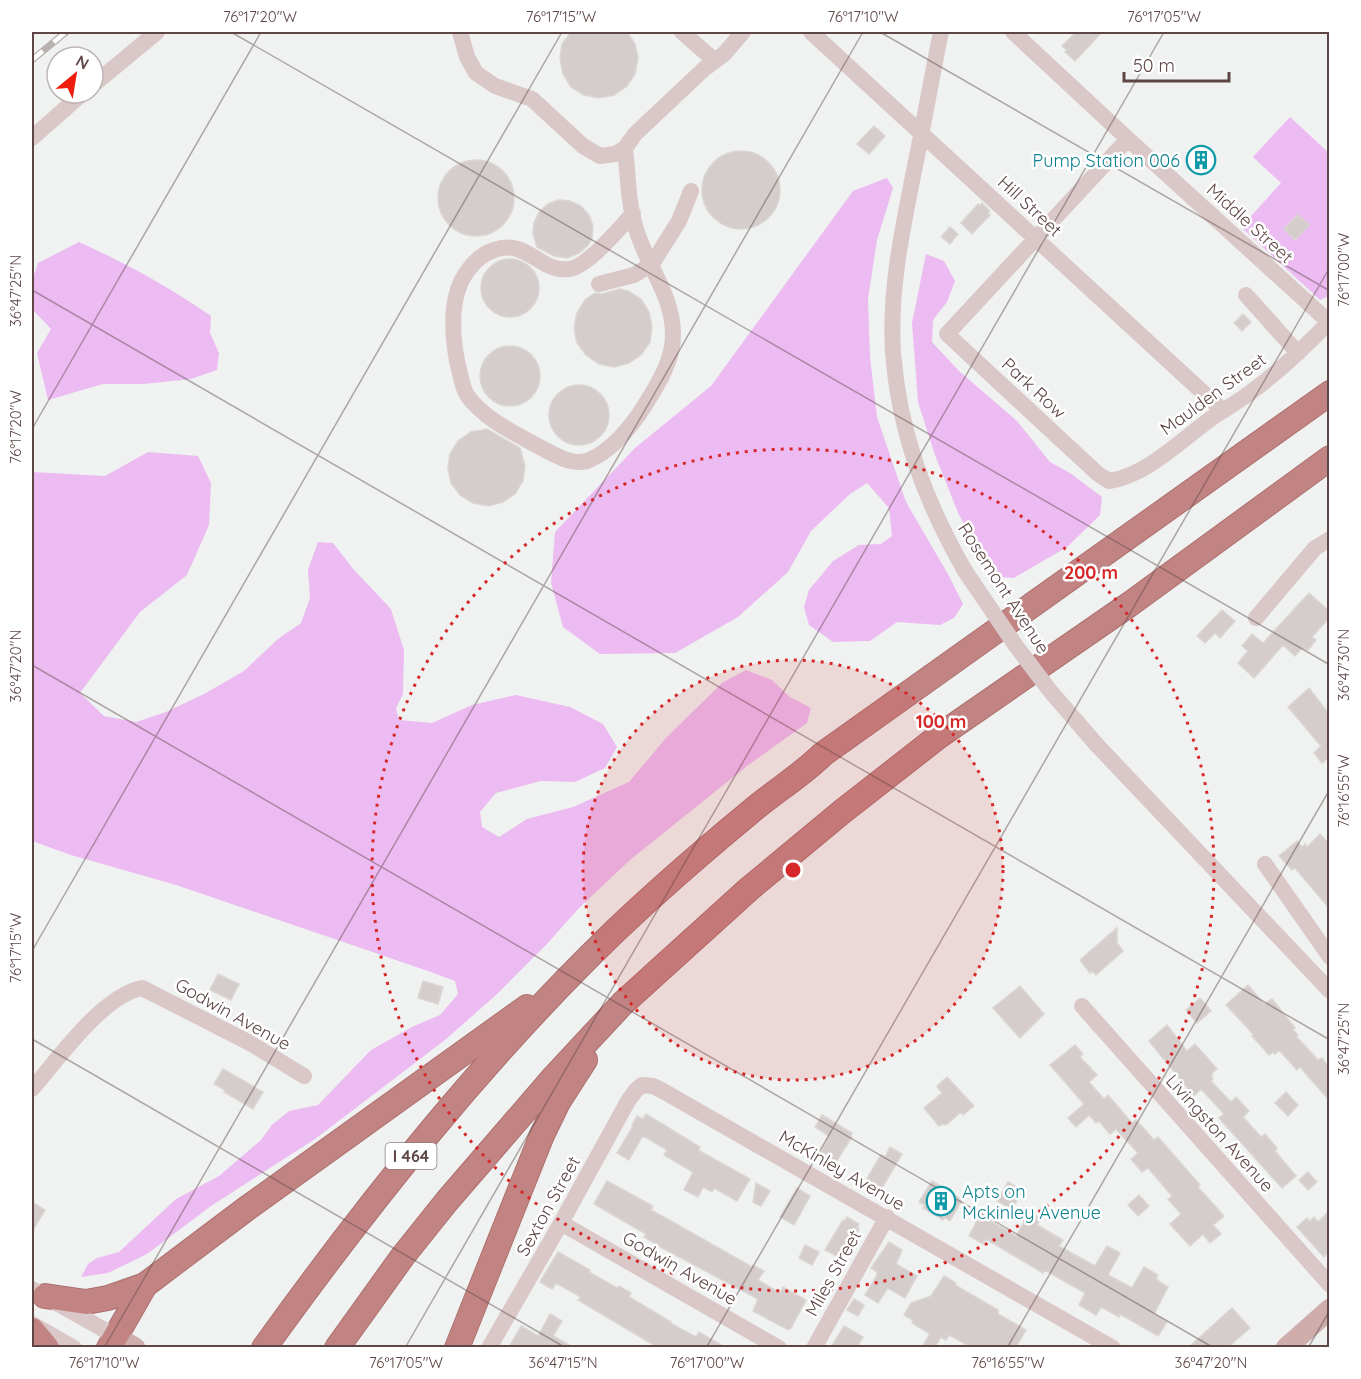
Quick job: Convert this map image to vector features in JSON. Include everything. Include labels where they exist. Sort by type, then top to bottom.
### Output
[{"type":"highway","name":"I 464","points":[[264,1347],[393,1178],[454,1105],[570,976],[660,889],[782,786],[1329,393]]},
{"type":"highway","points":[[337,1347],[396,1265],[447,1202],[554,1077],[635,993],[788,856],[939,736],[1130,604],[1329,458]]},
{"type":"highway","points":[[38,1292],[86,1302],[108,1298],[145,1285],[246,1209],[570,976]]},
{"type":"highway","points":[[458,1347],[542,1135],[573,1078],[635,993]]},
{"type":"highway","points":[[120,1344],[145,1285]]},
{"type":"highway","points":[[32,1330],[46,1347]]},
{"type":"main road","points":[[1286,1347],[1329,1309]]},
{"type":"street","points":[[105,75],[157,32]]},
{"type":"street","points":[[460,32],[466,57],[476,73],[495,86],[532,99],[583,146],[600,156],[615,154],[625,148],[635,134],[704,69],[724,54],[743,32]]},
{"type":"street","points":[[682,32],[715,61]]},
{"type":"street","name":"Hill Street","points":[[812,32],[1222,410]]},
{"type":"street","name":"Rosemont Avenue","points":[[941,32],[899,251],[893,319],[893,352],[902,413],[931,508],[965,571],[1016,646],[1051,692],[1096,744],[1329,991]]},
{"type":"street","name":"Middle Street","points":[[1013,32],[1329,322]]},
{"type":"street","points":[[32,138],[69,105]]},
{"type":"street","points":[[1035,238],[1128,139]]},
{"type":"street","points":[[625,148],[636,230],[670,308],[673,337],[671,348],[666,370],[654,390],[639,414],[609,448],[585,462],[561,459],[481,412],[465,393],[456,357],[452,317],[458,294],[468,269],[486,252],[502,246],[519,248],[556,270],[570,269],[583,264],[633,214]]},
{"type":"street","points":[[599,284],[634,275],[652,264],[679,221],[691,191]]},
{"type":"street","name":"Park Row","points":[[1035,238],[947,334],[1098,474],[1109,481]]},
{"type":"street","points":[[1246,295],[1298,353]]},
{"type":"street","name":"Maulden Street","points":[[1109,481],[1126,478],[1150,464],[1222,410],[1249,394],[1298,353],[1329,322]]},
{"type":"street","points":[[1256,618],[1315,548],[1329,539]]},
{"type":"street","points":[[1265,864],[1329,957]]},
{"type":"street","name":"Godwin Avenue","points":[[32,1089],[107,1005],[132,990],[142,988],[250,1043],[304,1076]]},
{"type":"street","name":"Livingston Avenue","points":[[1082,1006],[1329,1285]]},
{"type":"street","name":"McKinley Avenue","points":[[642,1085],[653,1086],[663,1091],[1113,1347]]},
{"type":"street","name":"Sexton Street","points":[[489,1347],[628,1101],[642,1085]]},
{"type":"street","name":"Miles Street","points":[[814,1347],[887,1218]]},
{"type":"street","name":"Godwin Avenue","points":[[561,1223],[779,1347]]},
{"type":"street","points":[[38,1292],[120,1344]]},
{"type":"street","points":[[32,1323],[74,1347]]},
{"type":"shaded area","points":[[1290,117],[1329,153],[1329,296],[1320,300],[1241,227],[1281,183],[1253,157]]},
{"type":"shaded area","points":[[887,178],[893,188],[877,240],[868,299],[870,357],[877,417],[906,502],[963,604],[954,618],[940,625],[897,622],[870,641],[833,642],[809,625],[804,607],[809,590],[833,561],[859,545],[881,544],[892,536],[889,508],[867,483],[850,494],[811,531],[788,572],[738,617],[675,653],[600,654],[563,627],[551,583],[555,532],[635,448],[711,386],[853,191]]},
{"type":"shaded area","points":[[79,242],[147,276],[211,316],[210,333],[219,353],[217,370],[191,379],[144,384],[103,384],[48,400],[37,353],[51,329],[32,309],[32,281],[38,263]]},
{"type":"shaded area","points":[[926,254],[944,261],[955,281],[947,302],[933,320],[932,342],[959,371],[1017,421],[1050,462],[1070,473],[1102,497],[1100,515],[1067,547],[1014,578],[999,577],[985,561],[959,515],[935,455],[918,402],[912,323]]},
{"type":"shaded area","points":[[148,452],[198,456],[211,483],[209,525],[187,575],[140,612],[80,693],[104,716],[136,722],[166,712],[244,671],[278,639],[301,623],[310,598],[308,570],[318,542],[333,543],[355,571],[391,609],[404,650],[403,694],[396,708],[399,720],[432,723],[472,705],[516,695],[570,707],[603,724],[617,747],[605,768],[575,782],[541,781],[496,793],[480,812],[482,827],[499,837],[527,819],[573,807],[629,782],[666,738],[722,683],[746,670],[772,680],[790,697],[811,708],[807,723],[747,766],[630,860],[578,909],[496,995],[445,1040],[315,1139],[211,1206],[147,1254],[108,1273],[81,1277],[88,1264],[97,1258],[119,1252],[176,1199],[219,1176],[261,1140],[272,1125],[289,1111],[318,1105],[371,1050],[412,1027],[440,1015],[458,994],[455,981],[428,971],[176,885],[71,855],[32,841],[32,472],[105,476]]},
{"type":"building","points":[[571,32],[627,32],[635,44],[638,58],[635,74],[627,86],[614,95],[599,98],[584,95],[571,87],[563,74],[560,59],[562,44]]},
{"type":"building","points":[[1076,32],[1102,32],[1075,61],[1062,46]]},
{"type":"building","points":[[874,126],[885,136],[869,154],[857,144]]},
{"type":"building","points":[[741,151],[756,154],[769,162],[777,175],[780,190],[777,205],[769,218],[756,226],[741,229],[726,226],[713,218],[705,205],[702,190],[705,175],[713,162],[726,154]]},
{"type":"building","points":[[469,160],[483,160],[497,166],[508,177],[514,191],[511,213],[503,225],[483,236],[469,236],[455,230],[444,219],[438,205],[438,191],[444,177],[455,166]]},
{"type":"building","points":[[559,200],[570,201],[581,206],[589,215],[593,226],[592,238],[588,245],[579,253],[567,258],[554,256],[537,247],[533,234],[534,223],[539,212],[548,204]]},
{"type":"building","points":[[982,203],[990,211],[988,213],[990,215],[972,234],[961,223],[978,204],[980,206]]},
{"type":"building","points":[[1298,215],[1309,225],[1295,240],[1284,229]]},
{"type":"building","points":[[950,227],[958,234],[950,244],[941,237]]},
{"type":"building","points":[[504,259],[516,259],[531,267],[539,282],[539,294],[531,309],[516,317],[504,317],[489,309],[481,294],[481,282],[489,267]]},
{"type":"building","points":[[620,289],[641,299],[649,312],[652,327],[650,342],[641,355],[629,363],[614,367],[599,364],[586,355],[577,343],[574,328],[577,313],[585,300],[595,293],[602,294]]},
{"type":"building","points":[[1243,314],[1251,322],[1242,331],[1234,323]]},
{"type":"building","points":[[510,346],[527,351],[535,359],[540,376],[535,393],[527,401],[510,406],[493,401],[485,393],[480,376],[485,359],[493,351]]},
{"type":"building","points":[[579,385],[596,390],[604,398],[609,415],[604,432],[596,440],[579,445],[562,440],[554,432],[549,415],[554,398],[562,390]]},
{"type":"building","points":[[487,429],[520,448],[525,466],[523,481],[515,494],[503,502],[488,506],[473,503],[460,495],[451,483],[448,468],[450,454],[458,441],[471,432]]},
{"type":"building","points":[[1309,593],[1329,611],[1329,618],[1312,637],[1316,640],[1308,650],[1302,648],[1295,656],[1283,645],[1254,678],[1238,663],[1248,651],[1242,646],[1252,634],[1263,643]]},
{"type":"building","points":[[1222,610],[1235,621],[1220,638],[1215,633],[1205,643],[1197,636]]},
{"type":"building","points":[[1309,688],[1329,714],[1329,757],[1322,763],[1314,753],[1321,746],[1288,707]]},
{"type":"building","points":[[1320,834],[1329,844],[1329,908],[1295,868],[1292,870],[1279,856],[1297,841],[1302,847],[1305,844],[1307,847]]},
{"type":"building","points":[[1117,928],[1117,943],[1123,951],[1096,975],[1092,971],[1090,973],[1080,960]]},
{"type":"building","points":[[218,974],[239,984],[231,1000],[210,990]]},
{"type":"building","points":[[423,981],[443,987],[438,1004],[418,998]]},
{"type":"building","points":[[1248,985],[1264,1004],[1272,999],[1295,1028],[1293,1030],[1298,1035],[1296,1036],[1318,1060],[1322,1058],[1329,1068],[1329,1100],[1300,1067],[1297,1070],[1279,1050],[1269,1055],[1226,1005]]},
{"type":"building","points":[[1020,986],[1044,1014],[1020,1038],[993,1008]]},
{"type":"building","points":[[1200,998],[1211,1011],[1197,1023],[1186,1010]]},
{"type":"building","points":[[1167,1025],[1187,1051],[1195,1044],[1217,1069],[1212,1073],[1211,1081],[1231,1102],[1236,1097],[1249,1111],[1243,1117],[1261,1137],[1265,1134],[1277,1148],[1275,1151],[1296,1176],[1282,1188],[1219,1118],[1224,1114],[1201,1089],[1194,1096],[1149,1041]]},
{"type":"building","points":[[1075,1045],[1083,1054],[1080,1057],[1097,1075],[1089,1082],[1104,1099],[1108,1095],[1132,1123],[1136,1120],[1154,1140],[1158,1137],[1224,1216],[1213,1225],[1221,1234],[1210,1243],[1203,1234],[1190,1246],[1170,1224],[1181,1214],[1168,1199],[1172,1196],[1148,1168],[1142,1172],[1131,1159],[1138,1153],[1116,1129],[1110,1134],[1099,1121],[1096,1123],[1089,1115],[1076,1127],[1068,1118],[1084,1104],[1050,1065]]},
{"type":"building","points":[[223,1069],[263,1092],[253,1109],[214,1084]]},
{"type":"building","points":[[947,1077],[974,1106],[963,1115],[961,1112],[946,1125],[939,1126],[924,1108],[942,1093],[937,1086]]},
{"type":"building","points":[[1286,1092],[1298,1105],[1288,1116],[1275,1103]]},
{"type":"building","points":[[646,1114],[700,1147],[698,1150],[750,1179],[737,1201],[714,1188],[712,1192],[703,1187],[698,1197],[684,1190],[693,1172],[664,1155],[667,1150],[647,1138],[642,1137],[629,1160],[617,1153],[637,1116],[643,1119]]},
{"type":"building","points":[[822,1115],[852,1133],[850,1137],[852,1137],[834,1165],[819,1156],[829,1136],[815,1127]]},
{"type":"building","points":[[890,1147],[902,1154],[879,1193],[864,1184],[879,1158],[882,1155],[885,1157]]},
{"type":"building","points":[[1308,1172],[1317,1182],[1308,1190],[1299,1180]]},
{"type":"building","points":[[607,1181],[653,1206],[651,1210],[752,1267],[753,1265],[764,1271],[758,1280],[780,1293],[783,1287],[806,1300],[791,1328],[788,1330],[753,1311],[758,1299],[664,1249],[644,1237],[646,1234],[594,1204]]},
{"type":"building","name":"Apts on Mckinley Avenue","points":[[932,1181],[962,1200],[950,1221],[944,1217],[943,1220],[923,1208],[925,1205],[919,1202]]},
{"type":"building","points":[[1008,1182],[1023,1191],[1012,1209],[997,1201]]},
{"type":"building","points":[[756,1183],[770,1191],[761,1206],[753,1202]]},
{"type":"building","points":[[797,1188],[810,1196],[794,1225],[780,1217]]},
{"type":"building","points":[[1139,1195],[1149,1206],[1138,1216],[1128,1205]]},
{"type":"building","points":[[32,1202],[45,1210],[32,1232]]},
{"type":"building","points":[[1329,1211],[1329,1251],[1324,1257],[1297,1227],[1307,1218],[1310,1221],[1314,1217],[1318,1222]]},
{"type":"building","points":[[1030,1212],[1041,1219],[1037,1225],[1063,1240],[1059,1246],[1095,1266],[1107,1246],[1120,1253],[1108,1275],[1132,1288],[1144,1267],[1158,1275],[1156,1279],[1168,1287],[1154,1314],[1167,1322],[1158,1336],[1120,1314],[1119,1317],[1101,1307],[1096,1315],[1079,1305],[1085,1293],[1045,1270],[1043,1273],[986,1239],[983,1244],[969,1236],[980,1215],[1016,1236]]},
{"type":"building","points":[[847,1217],[859,1224],[857,1228],[859,1229],[842,1258],[825,1250]]},
{"type":"building","points":[[889,1242],[902,1250],[896,1264],[917,1276],[905,1298],[888,1288],[878,1303],[865,1295],[877,1275],[877,1272],[871,1268]]},
{"type":"building","points":[[805,1245],[819,1252],[812,1265],[799,1258]]},
{"type":"building","points":[[558,1252],[617,1288],[619,1286],[631,1293],[629,1297],[670,1323],[696,1337],[699,1332],[725,1347],[657,1347],[578,1300],[581,1297],[556,1283],[552,1289],[540,1282]]},
{"type":"building","points":[[944,1276],[998,1310],[998,1314],[1026,1330],[1016,1347],[971,1347],[949,1335],[946,1340],[941,1337],[935,1347],[922,1347],[930,1334],[904,1315],[911,1303],[931,1296]]},
{"type":"building","points":[[854,1299],[864,1305],[858,1316],[847,1310]]},
{"type":"building","points":[[1232,1308],[1250,1328],[1228,1347],[1189,1347]]},
{"type":"building","points":[[550,1314],[562,1321],[553,1336],[573,1347],[509,1347],[521,1326],[538,1336]]},
{"type":"building","points":[[844,1326],[863,1337],[857,1347],[831,1347]]},
{"type":"railway","points":[[32,60],[66,32]]},
{"type":"place","name":"Pump Station 006","points":[[1201,160]]},
{"type":"place","name":"Apts on Mckinley Avenue","points":[[941,1201]]}]
